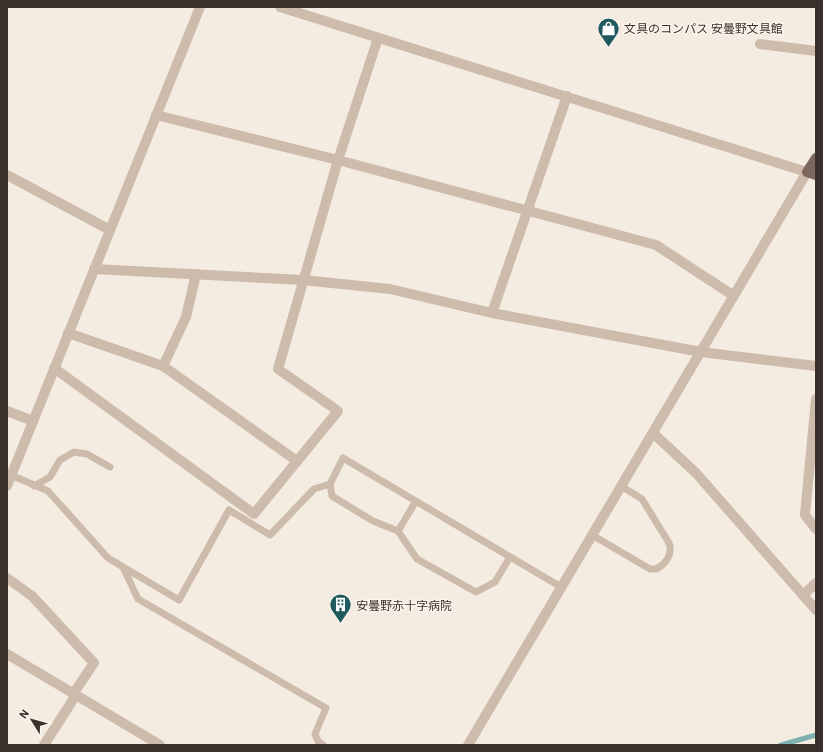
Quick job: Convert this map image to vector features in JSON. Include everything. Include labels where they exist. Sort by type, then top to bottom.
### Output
[{"type":"main road","points":[[812,174],[816,158]]},
{"type":"street","points":[[7,486],[200,7]]},
{"type":"street","points":[[280,7],[812,174],[734,296],[468,745]]},
{"type":"street","points":[[54,368],[254,514],[338,411],[278,369],[338,160],[378,38]]},
{"type":"street","points":[[760,44],[816,52]]},
{"type":"street","points":[[492,313],[567,96]]},
{"type":"street","points":[[156,116],[338,160],[656,245],[734,296]]},
{"type":"street","points":[[7,175],[110,230]]},
{"type":"street","points":[[94,269],[303,280],[390,289],[492,313],[701,352],[816,366]]},
{"type":"street","points":[[163,366],[186,317],[196,274]]},
{"type":"street","points":[[68,333],[163,366],[297,461]]},
{"type":"street","points":[[816,399],[805,515],[816,529]]},
{"type":"street","points":[[7,410],[33,420]]},
{"type":"street","points":[[653,433],[696,473],[816,610]]},
{"type":"street","points":[[7,578],[32,596],[94,663],[44,745]]},
{"type":"street","points":[[803,595],[816,583]]},
{"type":"street","points":[[7,654],[160,745]]},
{"type":"lane","points":[[34,486],[50,476],[60,460],[74,452],[87,454],[110,467]]},
{"type":"lane","points":[[510,556],[495,582],[476,592],[417,559],[398,531],[372,521],[332,496],[330,484],[343,458],[510,556],[561,587]]},
{"type":"lane","points":[[11,476],[48,492],[108,558],[179,600],[229,510],[270,535],[314,489],[330,484]]},
{"type":"lane","points":[[592,535],[650,569],[656,569],[666,561],[671,548],[669,543],[642,499],[621,486]]},
{"type":"lane","points":[[398,531],[416,501]]},
{"type":"lane","points":[[124,568],[138,599],[326,708],[315,734],[318,741],[323,745]]},
{"type":"waterway","points":[[781,745],[816,735]]},
{"type":"place","name":"文具のコンパス 安曇野文具館","points":[[609,48]]},
{"type":"place","name":"安曇野赤十字病院","points":[[341,624]]}]
